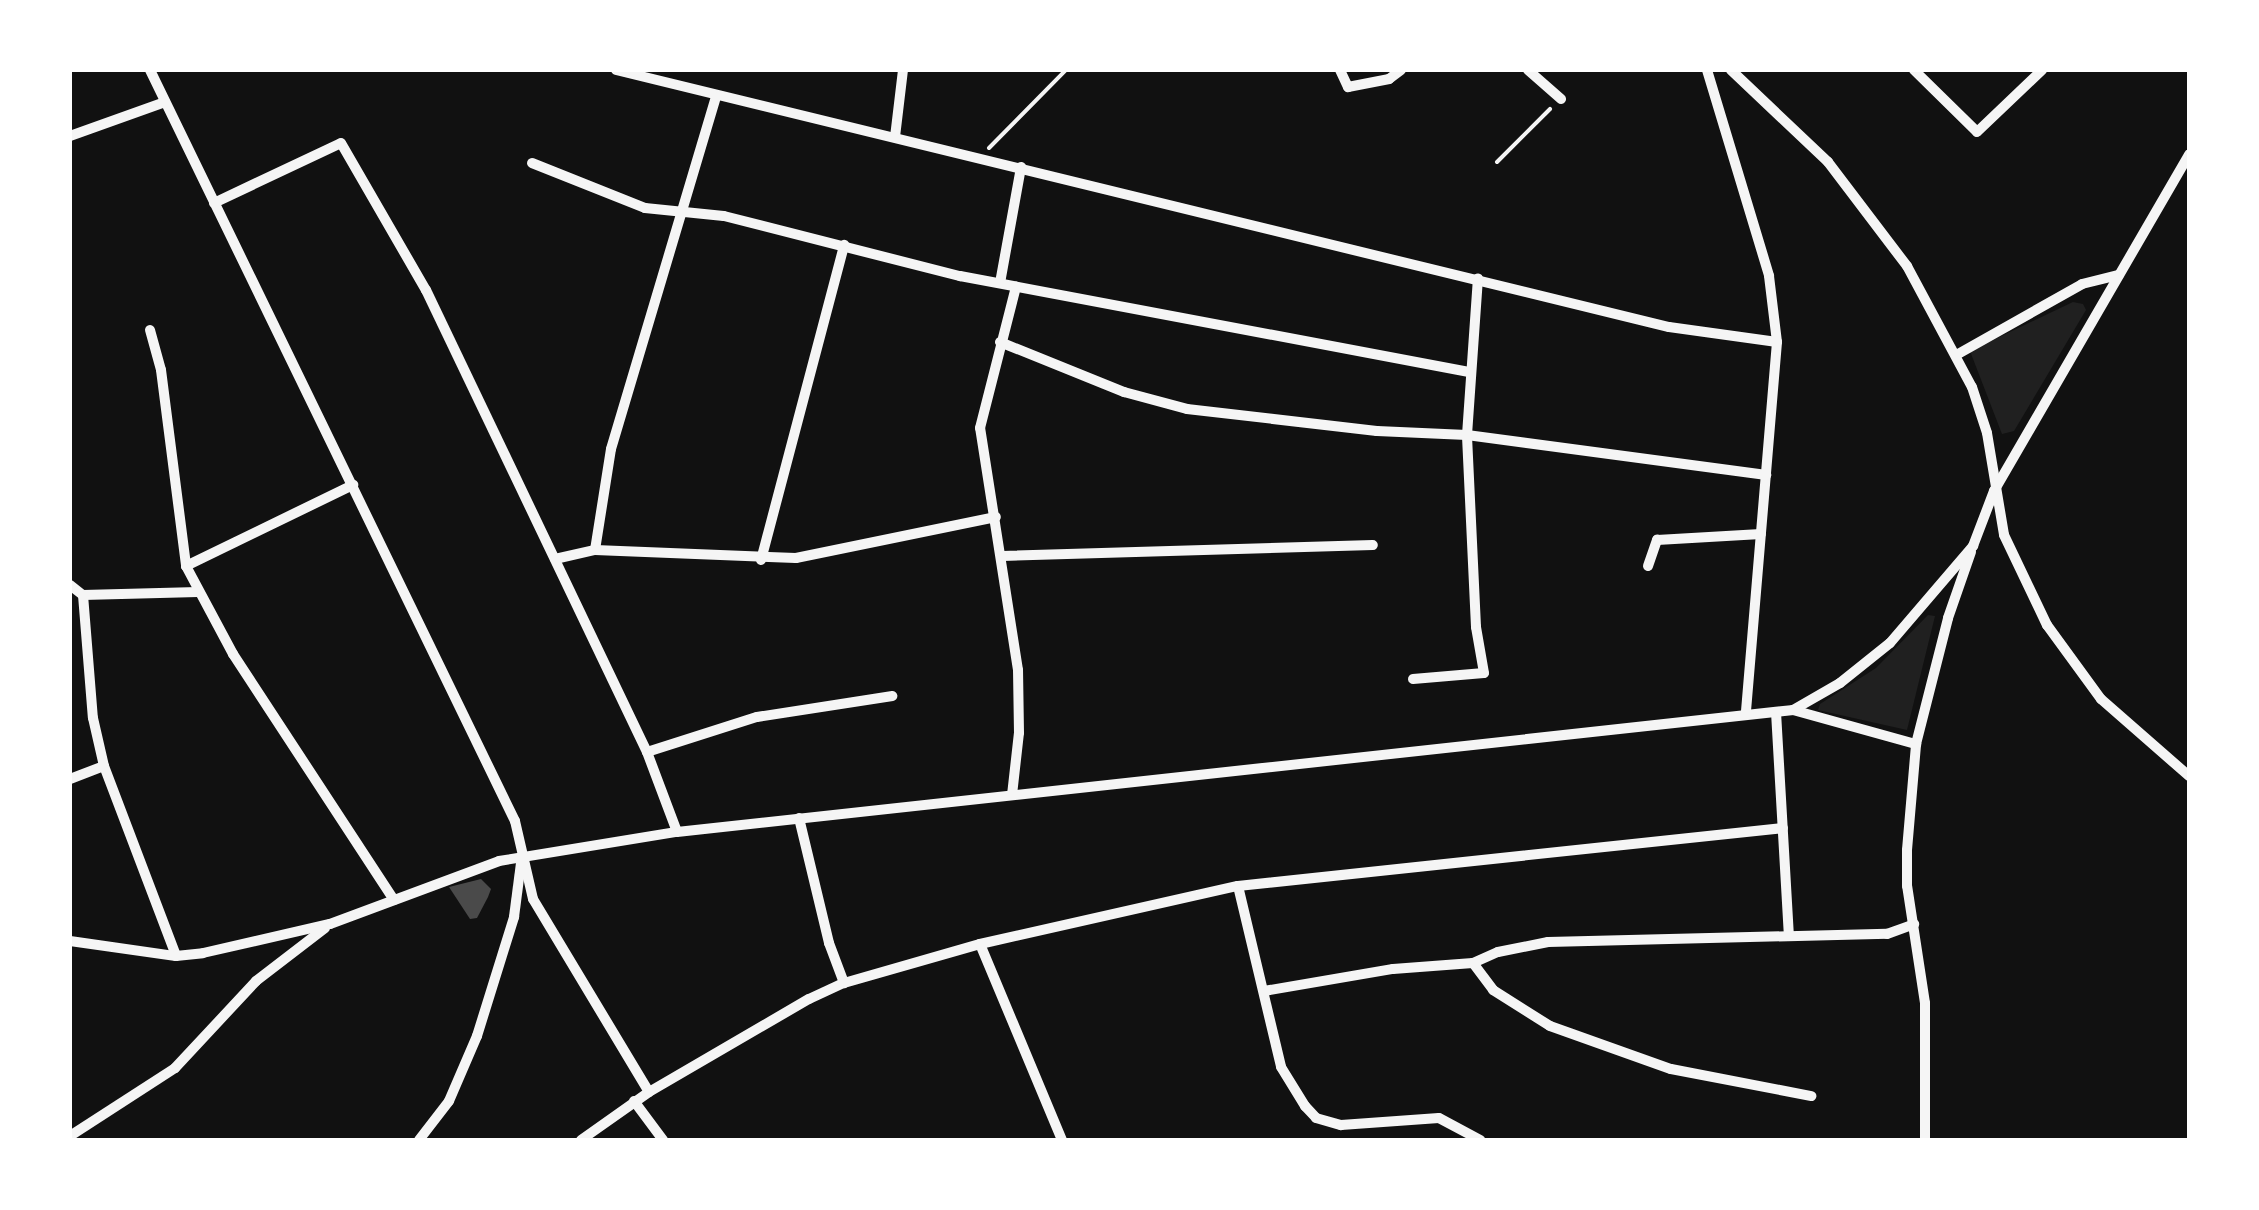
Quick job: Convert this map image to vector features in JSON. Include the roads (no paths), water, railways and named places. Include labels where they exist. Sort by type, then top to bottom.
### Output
[{"type":"street","points":[[150,70],[516,822],[533,900],[649,1092]]},
{"type":"street","points":[[616,70],[1669,327],[1777,342]]},
{"type":"street","points":[[895,137],[904,70]]},
{"type":"street","points":[[1340,70],[1348,87],[1388,79],[1401,70]]},
{"type":"street","points":[[1528,70],[1561,98]]},
{"type":"street","points":[[1706,70],[1769,276],[1777,342],[1746,716]]},
{"type":"street","points":[[1731,70],[1791,124],[1863,204],[1907,266],[1958,354],[1986,433],[1994,491],[2019,572],[2072,662],[2132,730],[2189,776]]},
{"type":"street","points":[[1914,70],[1977,132],[2042,70]]},
{"type":"street","points":[[595,550],[611,449],[716,97]]},
{"type":"street","points":[[70,136],[165,102]]},
{"type":"street","points":[[214,203],[341,143],[426,290],[647,752],[677,832]]},
{"type":"street","points":[[1925,1140],[1925,1004],[1907,868],[1916,744],[1948,618],[1994,491],[2189,154]]},
{"type":"street","points":[[532,163],[645,208],[724,216],[1000,283],[1469,372]]},
{"type":"street","points":[[1000,283],[1021,168]]},
{"type":"street","points":[[761,560],[844,245]]},
{"type":"street","points":[[1958,354],[2082,284],[2119,275]]},
{"type":"street","points":[[1412,679],[1484,673],[1476,627],[1467,435],[1478,278]]},
{"type":"street","points":[[1012,795],[1019,734],[1018,670],[980,428],[1016,286]]},
{"type":"street","points":[[150,330],[161,370],[186,566],[233,654],[394,900]]},
{"type":"street","points":[[1000,342],[1124,392],[1187,409],[1376,431],[1467,435],[1766,475]]},
{"type":"street","points":[[186,566],[353,485]]},
{"type":"street","points":[[555,558],[595,550],[761,560],[852,550],[996,517]]},
{"type":"street","points":[[1648,566],[1656,540],[1761,534]]},
{"type":"street","points":[[1003,556],[1373,545]]},
{"type":"street","points":[[1793,710],[1840,683],[1890,643],[1973,546]]},
{"type":"street","points":[[70,585],[84,595],[198,592]]},
{"type":"street","points":[[84,595],[93,718],[104,766],[176,956]]},
{"type":"street","points":[[647,752],[757,717],[892,696]]},
{"type":"street","points":[[70,941],[176,956],[330,924],[472,869],[677,832],[1793,710],[1916,744]]},
{"type":"street","points":[[1776,712],[1789,936]]},
{"type":"street","points":[[70,780],[104,766]]},
{"type":"street","points":[[798,818],[829,943],[844,983]]},
{"type":"street","points":[[581,1140],[649,1092],[770,1020],[844,983],[980,944],[1238,886],[1782,828]]},
{"type":"street","points":[[419,1140],[448,1101],[477,1036],[514,918],[522,857]]},
{"type":"street","points":[[1238,886],[1280,1066],[1290,1086],[1316,1118],[1341,1125],[1439,1118],[1480,1140]]},
{"type":"street","points":[[70,1136],[175,1068],[256,982],[330,924]]},
{"type":"street","points":[[1264,991],[1394,969],[1474,964],[1498,952],[1548,942],[1887,934],[1914,924]]},
{"type":"street","points":[[980,944],[1062,1140]]},
{"type":"street","points":[[1474,964],[1505,1000],[1550,1026],[1671,1070],[1811,1096]]},
{"type":"street","points":[[634,1101],[664,1140]]}]
